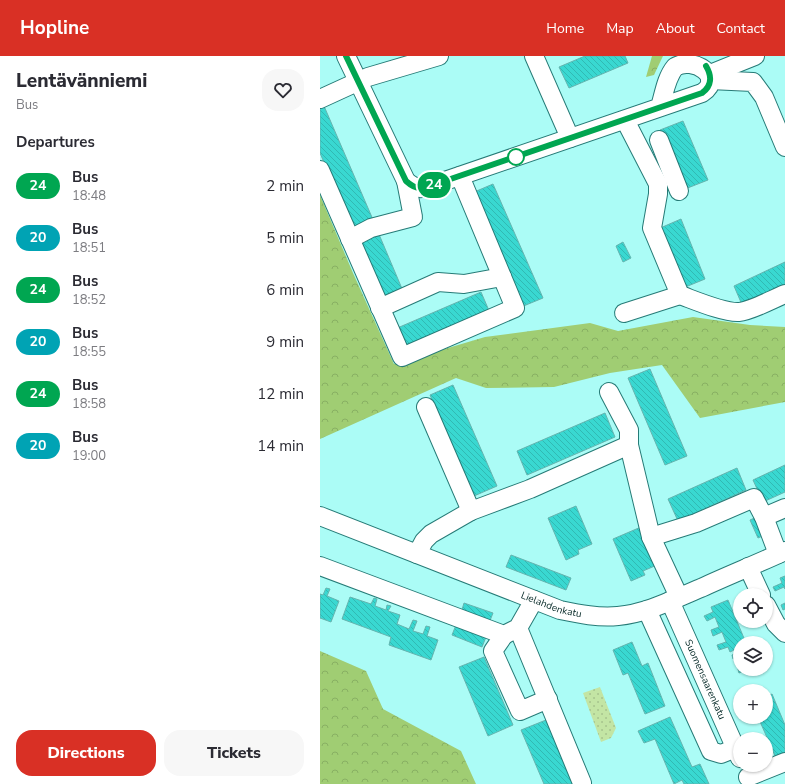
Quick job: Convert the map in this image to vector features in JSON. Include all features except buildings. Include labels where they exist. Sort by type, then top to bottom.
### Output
[{"type":"street","points":[[346,56],[406,181],[413,217],[371,228],[350,239]]},
{"type":"street","points":[[320,99],[359,81],[388,70],[439,56]]},
{"type":"street","points":[[534,56],[570,138]]},
{"type":"street","points":[[710,77],[755,56]]},
{"type":"street","points":[[406,181],[412,186],[425,188],[702,93],[706,90],[710,77],[706,66],[697,59],[676,59],[674,68],[668,79],[660,107]]},
{"type":"street","points":[[710,77],[754,82],[764,97],[785,146]]},
{"type":"street","points":[[625,120],[664,176],[679,191]]},
{"type":"street","points":[[659,140],[664,176],[658,184],[658,194],[652,228],[680,295]]},
{"type":"street","points":[[320,170],[402,357],[515,308],[460,176]]},
{"type":"street","points":[[380,308],[438,282],[464,284],[502,277]]},
{"type":"street","points":[[624,313],[680,295],[736,312],[746,310],[785,294]]},
{"type":"street","name":"Suomensaarenkatu","points":[[609,392],[629,430],[629,445],[651,537],[674,599],[733,741]]},
{"type":"street","points":[[426,407],[471,511]]},
{"type":"street","points":[[417,554],[424,541],[431,534],[471,511],[530,489],[629,445]]},
{"type":"street","points":[[651,537],[696,524],[754,498],[782,553]]},
{"type":"street","points":[[764,517],[785,508]]},
{"type":"street","name":"Lielahdenkatu","points":[[320,516],[560,610],[578,614],[602,616],[617,616],[647,610],[782,553]]},
{"type":"street","points":[[320,566],[511,631],[548,699],[582,784]]},
{"type":"street","points":[[748,567],[758,588]]},
{"type":"street","points":[[534,600],[511,631],[493,651],[520,711],[548,699]]},
{"type":"street","points":[[647,610],[711,751],[721,754],[733,753]]},
{"type":"street","points":[[773,618],[776,624],[785,633]]},
{"type":"street","points":[[748,775],[785,762]]},
{"type":"green space","points":[[652,56],[663,56],[654,75],[646,77]]},
{"type":"green space","points":[[320,195],[394,364],[485,337],[590,323],[618,331],[693,317],[750,325],[785,327],[785,402],[700,418],[662,365],[610,373],[554,387],[486,388],[456,378],[320,439]]},
{"type":"green space","points":[[320,651],[366,671],[383,709],[461,751],[476,784],[320,784]]},
{"type":"green space","points":[[600,687],[616,728],[611,738],[601,742],[583,693]]},
{"type":"bus line","name":"24","points":[[346,56],[406,181],[412,186],[418,188],[425,188],[702,93],[706,90],[710,80],[710,74],[706,66]]}]
